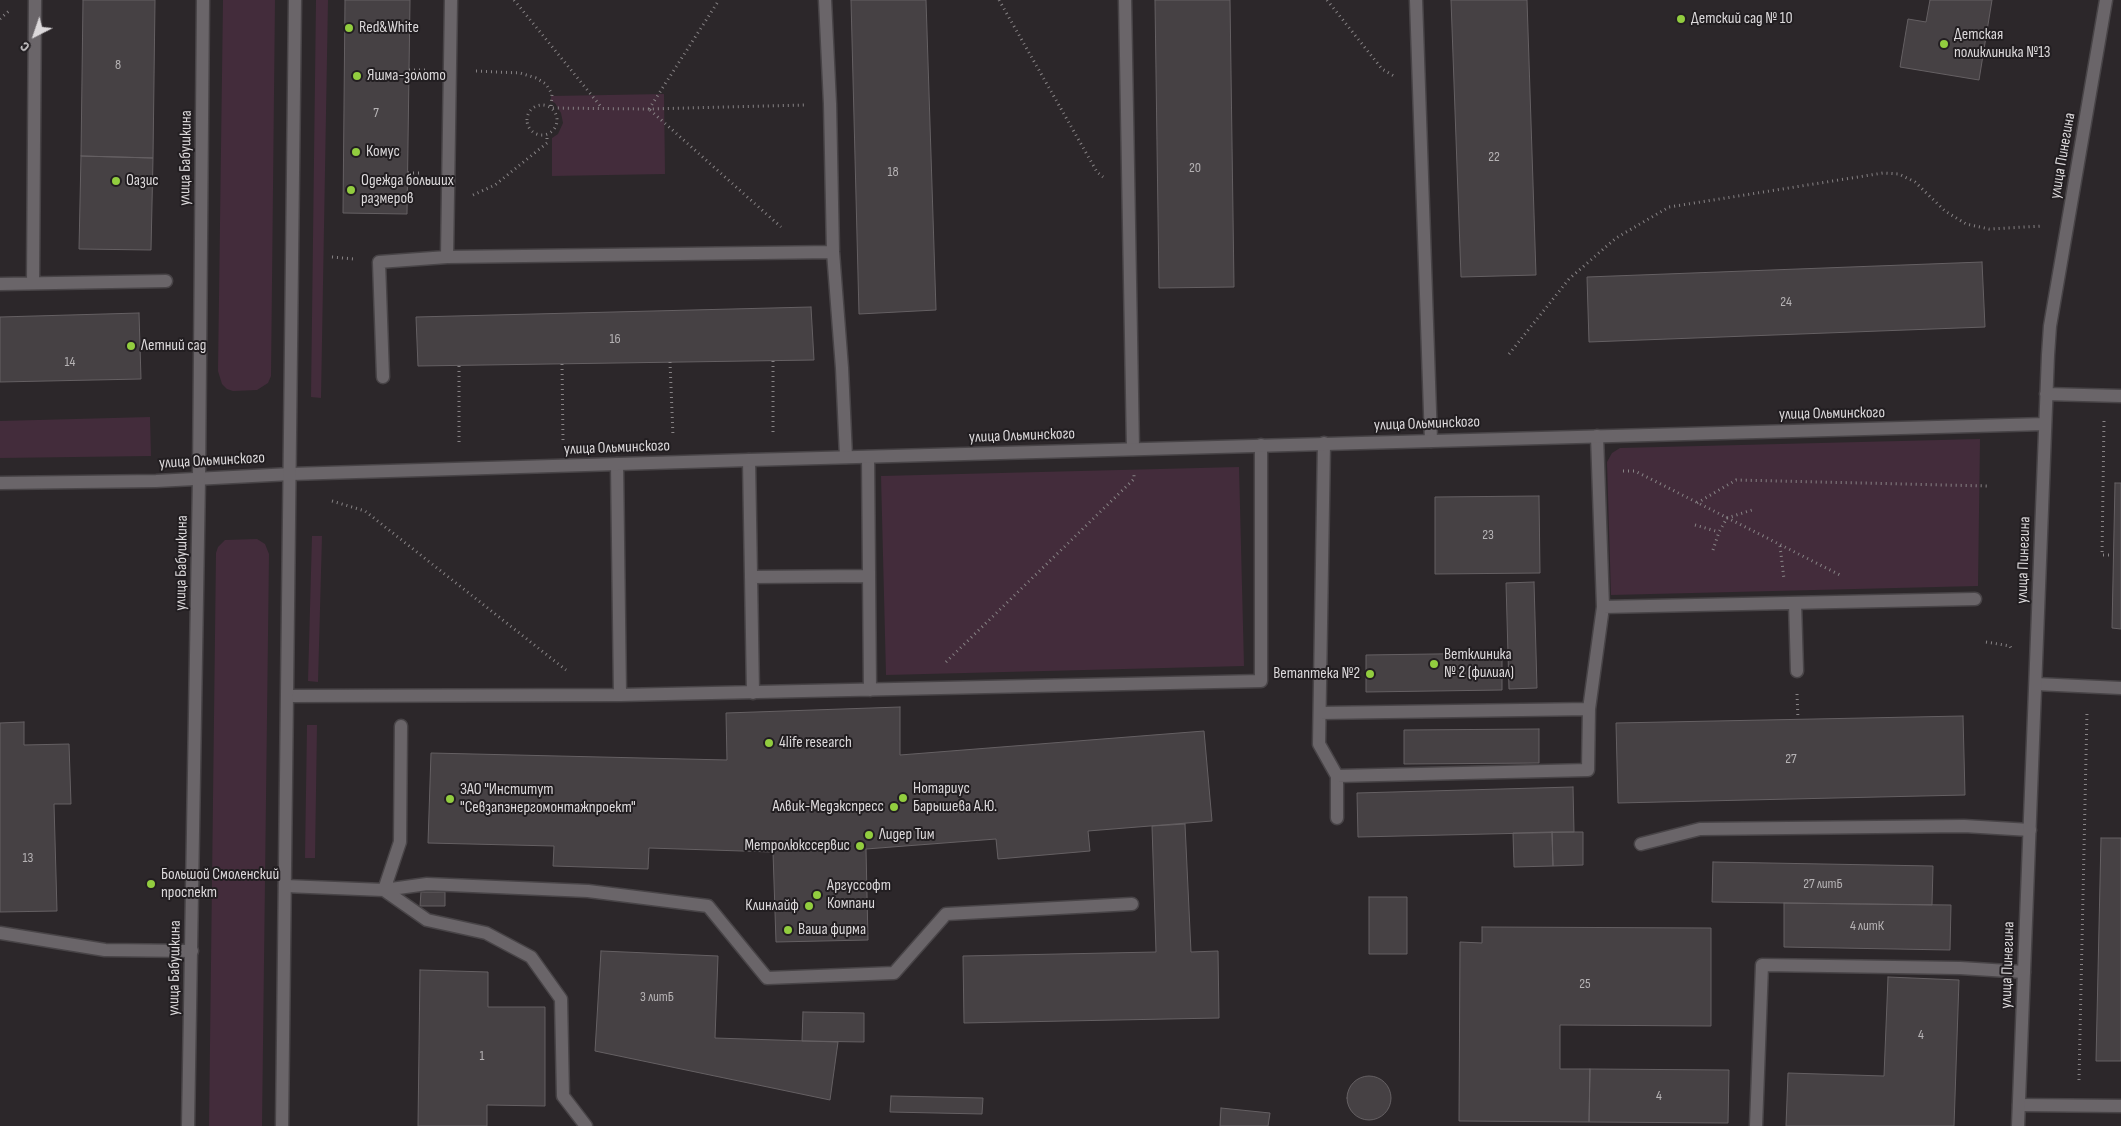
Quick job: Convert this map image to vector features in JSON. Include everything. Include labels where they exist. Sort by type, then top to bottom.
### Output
[{"type":"street","points":[[33,283],[35,0]]},
{"type":"street","name":"улица Бабушкина","points":[[188,1126],[199,478],[203,0]]},
{"type":"street","points":[[282,1126],[295,0]]},
{"type":"street","points":[[447,257],[451,0]]},
{"type":"street","points":[[825,0],[830,104],[833,252],[842,368],[846,458]]},
{"type":"street","points":[[1125,0],[1134,449]]},
{"type":"street","points":[[1416,0],[1431,441]]},
{"type":"street","name":"улица Пинегина","points":[[2018,1126],[2050,326],[2106,0]]},
{"type":"street","points":[[383,377],[379,262],[447,257],[833,252]]},
{"type":"street","points":[[0,284],[166,281]]},
{"type":"street","points":[[2046,394],[2121,396]]},
{"type":"street","name":"улица Ольминского","points":[[0,483],[1324,443],[2045,424]]},
{"type":"street","points":[[1337,776],[1588,770],[1589,709],[1602,607],[1597,436]]},
{"type":"street","points":[[1324,443],[1319,744],[1337,776],[1337,818]]},
{"type":"street","points":[[288,696],[753,693],[1261,681],[1261,445]]},
{"type":"street","points":[[868,457],[870,690]]},
{"type":"street","points":[[749,460],[753,693]]},
{"type":"street","points":[[617,464],[620,695]]},
{"type":"street","points":[[751,577],[869,576]]},
{"type":"street","points":[[1602,607],[1975,599]]},
{"type":"street","points":[[1791,603],[1797,671]]},
{"type":"street","points":[[2036,684],[2121,688]]},
{"type":"street","points":[[1320,713],[1589,709]]},
{"type":"street","points":[[384,890],[400,842],[400,726]]},
{"type":"street","points":[[1641,844],[1700,829],[1964,826],[2030,830]]},
{"type":"street","points":[[285,886],[384,890],[427,884],[588,891],[708,906],[767,978],[894,973],[946,914],[1132,904]]},
{"type":"street","points":[[384,890],[427,920],[486,933],[531,957],[562,999],[563,1096],[586,1126]]},
{"type":"street","points":[[0,933],[105,950],[192,951]]},
{"type":"street","points":[[1756,1126],[1762,965],[1960,968],[2024,972]]},
{"type":"street","points":[[2019,1105],[2121,1106]]},
{"type":"path","points":[[514,0],[602,108]]},
{"type":"path","points":[[649,109],[719,0]]},
{"type":"path","points":[[999,0],[1097,172],[1129,197]]},
{"type":"path","points":[[1327,0],[1382,70],[1419,90]]},
{"type":"path","points":[[450,70],[520,72],[546,84],[552,94],[552,108],[556,114],[557,122],[554,130],[547,135],[539,136],[527,126],[526,117],[529,110],[536,105],[544,104],[552,108],[649,109],[830,104]]},
{"type":"path","points":[[649,109],[788,232]]},
{"type":"path","points":[[448,208],[495,185],[547,143],[547,135]]},
{"type":"path","points":[[1510,354],[1569,279],[1616,238],[1669,207],[1884,173],[1899,174],[1915,182],[1944,211],[1966,224],[1989,229],[2044,226]]},
{"type":"path","points":[[773,361],[774,459]]},
{"type":"path","points":[[670,362],[675,462]]},
{"type":"path","points":[[562,364],[564,465]]},
{"type":"path","points":[[459,366],[459,468]]},
{"type":"path","points":[[2105,395],[2102,555],[2113,555]]},
{"type":"path","points":[[918,689],[1134,479],[1134,449]]},
{"type":"path","points":[[1598,472],[1635,471],[1847,579]]},
{"type":"path","points":[[1696,503],[1736,480],[1987,486]]},
{"type":"path","points":[[332,501],[364,511],[598,695]]},
{"type":"path","points":[[1713,550],[1719,532],[1727,518],[1752,510]]},
{"type":"path","points":[[1695,524],[1719,532]]},
{"type":"path","points":[[1780,545],[1791,603]]},
{"type":"path","points":[[2078,1106],[2087,686]]},
{"type":"shaded area","points":[[223,0],[275,0],[271,376],[268,383],[257,390],[233,391],[227,389],[222,384],[218,371]]},
{"type":"shaded area","points":[[316,0],[328,0],[321,398],[311,397]]},
{"type":"shaded area","points":[[664,94],[665,174],[552,176],[552,138],[558,134],[563,123],[561,113],[555,103],[551,101],[551,96]]},
{"type":"shaded area","points":[[150,417],[151,456],[0,458],[0,421]]},
{"type":"shaded area","points":[[1980,439],[1978,586],[1611,595],[1607,462],[1612,453],[1620,448]]},
{"type":"shaded area","points":[[1239,467],[1244,666],[886,675],[881,476]]},
{"type":"shaded area","points":[[312,536],[322,536],[318,682],[308,681]]},
{"type":"shaded area","points":[[257,539],[265,544],[269,554],[262,1126],[209,1126],[216,553],[218,547],[225,540]]},
{"type":"shaded area","points":[[307,725],[317,725],[315,858],[305,858]]},
{"type":"building","points":[[83,0],[155,0],[153,158],[81,156]]},
{"type":"building","points":[[345,0],[410,0],[407,214],[343,213]]},
{"type":"building","points":[[851,0],[926,0],[936,310],[859,314]]},
{"type":"building","points":[[1155,0],[1230,0],[1234,287],[1159,288]]},
{"type":"building","points":[[1451,0],[1527,0],[1536,275],[1461,277]]},
{"type":"building","name":"Детская поликлиника №13","points":[[1930,0],[1992,0],[1979,80],[1900,67],[1908,19],[1926,22]]},
{"type":"building","name":"Оазис","points":[[81,156],[153,158],[151,250],[79,249]]},
{"type":"building","points":[[1982,262],[1985,327],[1589,342],[1587,277]]},
{"type":"building","points":[[811,307],[814,360],[418,366],[416,317]]},
{"type":"building","points":[[139,313],[141,379],[0,382],[0,317]]},
{"type":"building","points":[[2115,483],[2121,483],[2121,629],[2112,628]]},
{"type":"building","points":[[1539,496],[1540,573],[1435,574],[1435,497]]},
{"type":"building","points":[[1534,582],[1537,688],[1509,689],[1506,583]]},
{"type":"building","name":"Ветклиника № 2 (филиал)","points":[[1502,653],[1502,690],[1366,692],[1366,655]]},
{"type":"building","points":[[900,707],[900,755],[1204,731],[1212,821],[1088,831],[1090,851],[998,859],[996,839],[866,849],[868,940],[776,942],[773,852],[649,848],[648,869],[553,866],[554,846],[428,843],[431,753],[727,760],[726,713]]},
{"type":"building","points":[[1963,716],[1965,795],[1618,803],[1616,723]]},
{"type":"building","points":[[24,722],[24,745],[69,744],[71,804],[54,804],[57,911],[0,912],[0,723]]},
{"type":"building","points":[[1539,729],[1539,763],[1404,764],[1404,730]]},
{"type":"building","points":[[1573,787],[1574,832],[1358,837],[1357,793]]},
{"type":"building","points":[[1185,824],[1191,952],[1218,951],[1219,1018],[964,1023],[963,956],[1156,952],[1152,826]]},
{"type":"building","points":[[1552,832],[1553,866],[1514,867],[1513,833]]},
{"type":"building","points":[[1552,832],[1583,832],[1583,865],[1553,866]]},
{"type":"building","points":[[2101,838],[2121,838],[2121,1061],[2096,1061]]},
{"type":"building","points":[[1713,862],[1933,866],[1932,905],[1712,902]]},
{"type":"building","points":[[421,892],[445,892],[445,906],[420,906]]},
{"type":"building","points":[[1369,897],[1407,897],[1407,954],[1369,954]]},
{"type":"building","points":[[1784,903],[1951,905],[1950,950],[1784,947]]},
{"type":"building","points":[[1482,927],[1711,928],[1711,1026],[1560,1025],[1560,1069],[1590,1069],[1589,1122],[1459,1121],[1460,942],[1482,943]]},
{"type":"building","points":[[601,951],[718,956],[715,1038],[838,1042],[830,1100],[595,1051]]},
{"type":"building","points":[[420,970],[488,972],[488,1007],[545,1007],[545,1106],[487,1105],[487,1126],[418,1126]]},
{"type":"building","points":[[1888,977],[1959,980],[1954,1126],[1786,1126],[1788,1073],[1884,1076]]},
{"type":"building","points":[[803,1012],[864,1013],[864,1042],[802,1041]]},
{"type":"building","points":[[1590,1069],[1729,1070],[1728,1123],[1589,1122]]},
{"type":"building","points":[[1373,1076],[1385,1082],[1390,1089],[1390,1107],[1385,1114],[1378,1119],[1365,1120],[1357,1117],[1350,1110],[1347,1094],[1350,1086],[1357,1079]]},
{"type":"building","points":[[891,1096],[983,1098],[982,1114],[890,1112]]},
{"type":"building","points":[[1221,1108],[1270,1113],[1268,1126],[1220,1126]]},
{"type":"place","name":"Детский сад № 10","points":[[1681,19]]},
{"type":"place","name":"Red&White","points":[[349,28]]},
{"type":"place","name":"Детская поликлиника №13","points":[[1944,44]]},
{"type":"place","name":"Яшма-золото","points":[[357,76]]},
{"type":"place","name":"Комус","points":[[356,152]]},
{"type":"place","name":"Оазис","points":[[116,181]]},
{"type":"place","name":"Одежда больших размеров","points":[[351,190]]},
{"type":"place","name":"Летний сад","points":[[131,346]]},
{"type":"place","name":"Ветклиника № 2 (филиал)","points":[[1434,664]]},
{"type":"place","name":"Ветаптека №2","points":[[1370,674]]},
{"type":"place","name":"4life research","points":[[769,743]]},
{"type":"place","name":"Нотариус Барышева А.Ю.","points":[[903,798]]},
{"type":"place","name":"ЗАО \"Институт \"Севзапэнергомонтажпроект\"","points":[[450,799]]},
{"type":"place","name":"Алвик-Медэкспресс","points":[[894,807]]},
{"type":"place","name":"Лидер Тим","points":[[869,835]]},
{"type":"place","name":"Метролюкссервис","points":[[860,846]]},
{"type":"place","name":"Большой Смоленский проспект","points":[[151,884]]},
{"type":"place","name":"Аргуссофт Компани","points":[[817,895]]},
{"type":"place","name":"Клинлайф","points":[[809,906]]},
{"type":"place","name":"Ваша фирма","points":[[788,930]]}]
